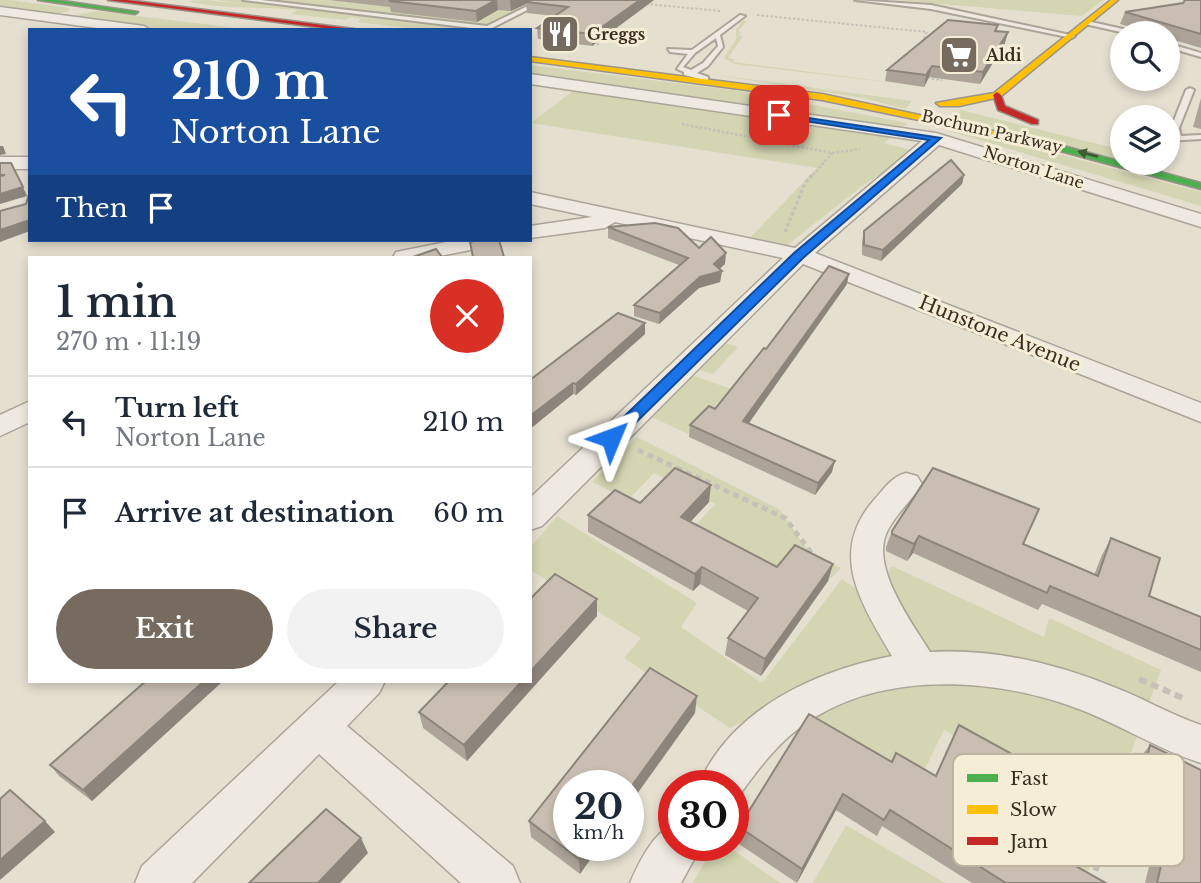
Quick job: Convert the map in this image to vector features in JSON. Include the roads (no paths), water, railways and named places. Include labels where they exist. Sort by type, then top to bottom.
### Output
[{"type":"main road","points":[[41,0],[263,28]]},
{"type":"main road","points":[[111,0],[243,8],[354,24]]},
{"type":"main road","points":[[996,95],[1115,0]]},
{"type":"main road","name":"Bochum Parkway","points":[[532,49],[690,74],[951,121],[1083,152],[1201,186]]},
{"type":"main road","name":"Bochum Parkway","points":[[532,59],[906,97]]},
{"type":"main road","name":"Bochum Parkway","points":[[996,95],[1001,108],[1041,123],[933,101],[959,103],[996,95]]},
{"type":"street","points":[[57,18],[92,7]]},
{"type":"street","points":[[0,11],[130,28]]},
{"type":"street","name":"Norton Lane","points":[[532,79],[936,138],[1201,221]]},
{"type":"street","points":[[532,516],[611,438],[789,249],[936,138]]},
{"type":"street","points":[[0,163],[28,163]]},
{"type":"street","name":"Hunstone Avenue","points":[[532,198],[789,249],[1201,413]]},
{"type":"street","points":[[532,232],[626,219]]},
{"type":"street","points":[[409,256],[477,242]]},
{"type":"street","points":[[0,427],[28,411]]},
{"type":"street","points":[[906,484],[870,531],[864,553],[867,572],[919,668]]},
{"type":"street","points":[[732,770],[754,741],[797,707],[854,683],[919,668],[968,667],[1027,676],[1092,696],[1173,736],[1201,744]]},
{"type":"street","points":[[159,883],[363,683]]},
{"type":"street","points":[[318,727],[496,883]]},
{"type":"street","points":[[654,883],[668,861]]},
{"type":"lane","points":[[243,8],[291,6],[305,0]]},
{"type":"lane","points":[[243,8],[291,6],[354,24],[488,28],[544,0]]},
{"type":"lane","points":[[858,0],[931,7],[1072,36]]},
{"type":"lane","points":[[670,50],[693,52],[745,15]]},
{"type":"lane","points":[[1087,23],[1110,28]]},
{"type":"lane","points":[[690,74],[721,46],[718,36]]},
{"type":"lane","points":[[1180,49],[1201,55]]},
{"type":"lane","points":[[690,74],[693,52]]},
{"type":"lane","points":[[1180,114],[1189,90]]},
{"type":"lane","points":[[1180,136],[1201,137]]},
{"type":"place","name":"Greggs","points":[[560,34]]},
{"type":"place","name":"Aldi","points":[[959,55]]}]
